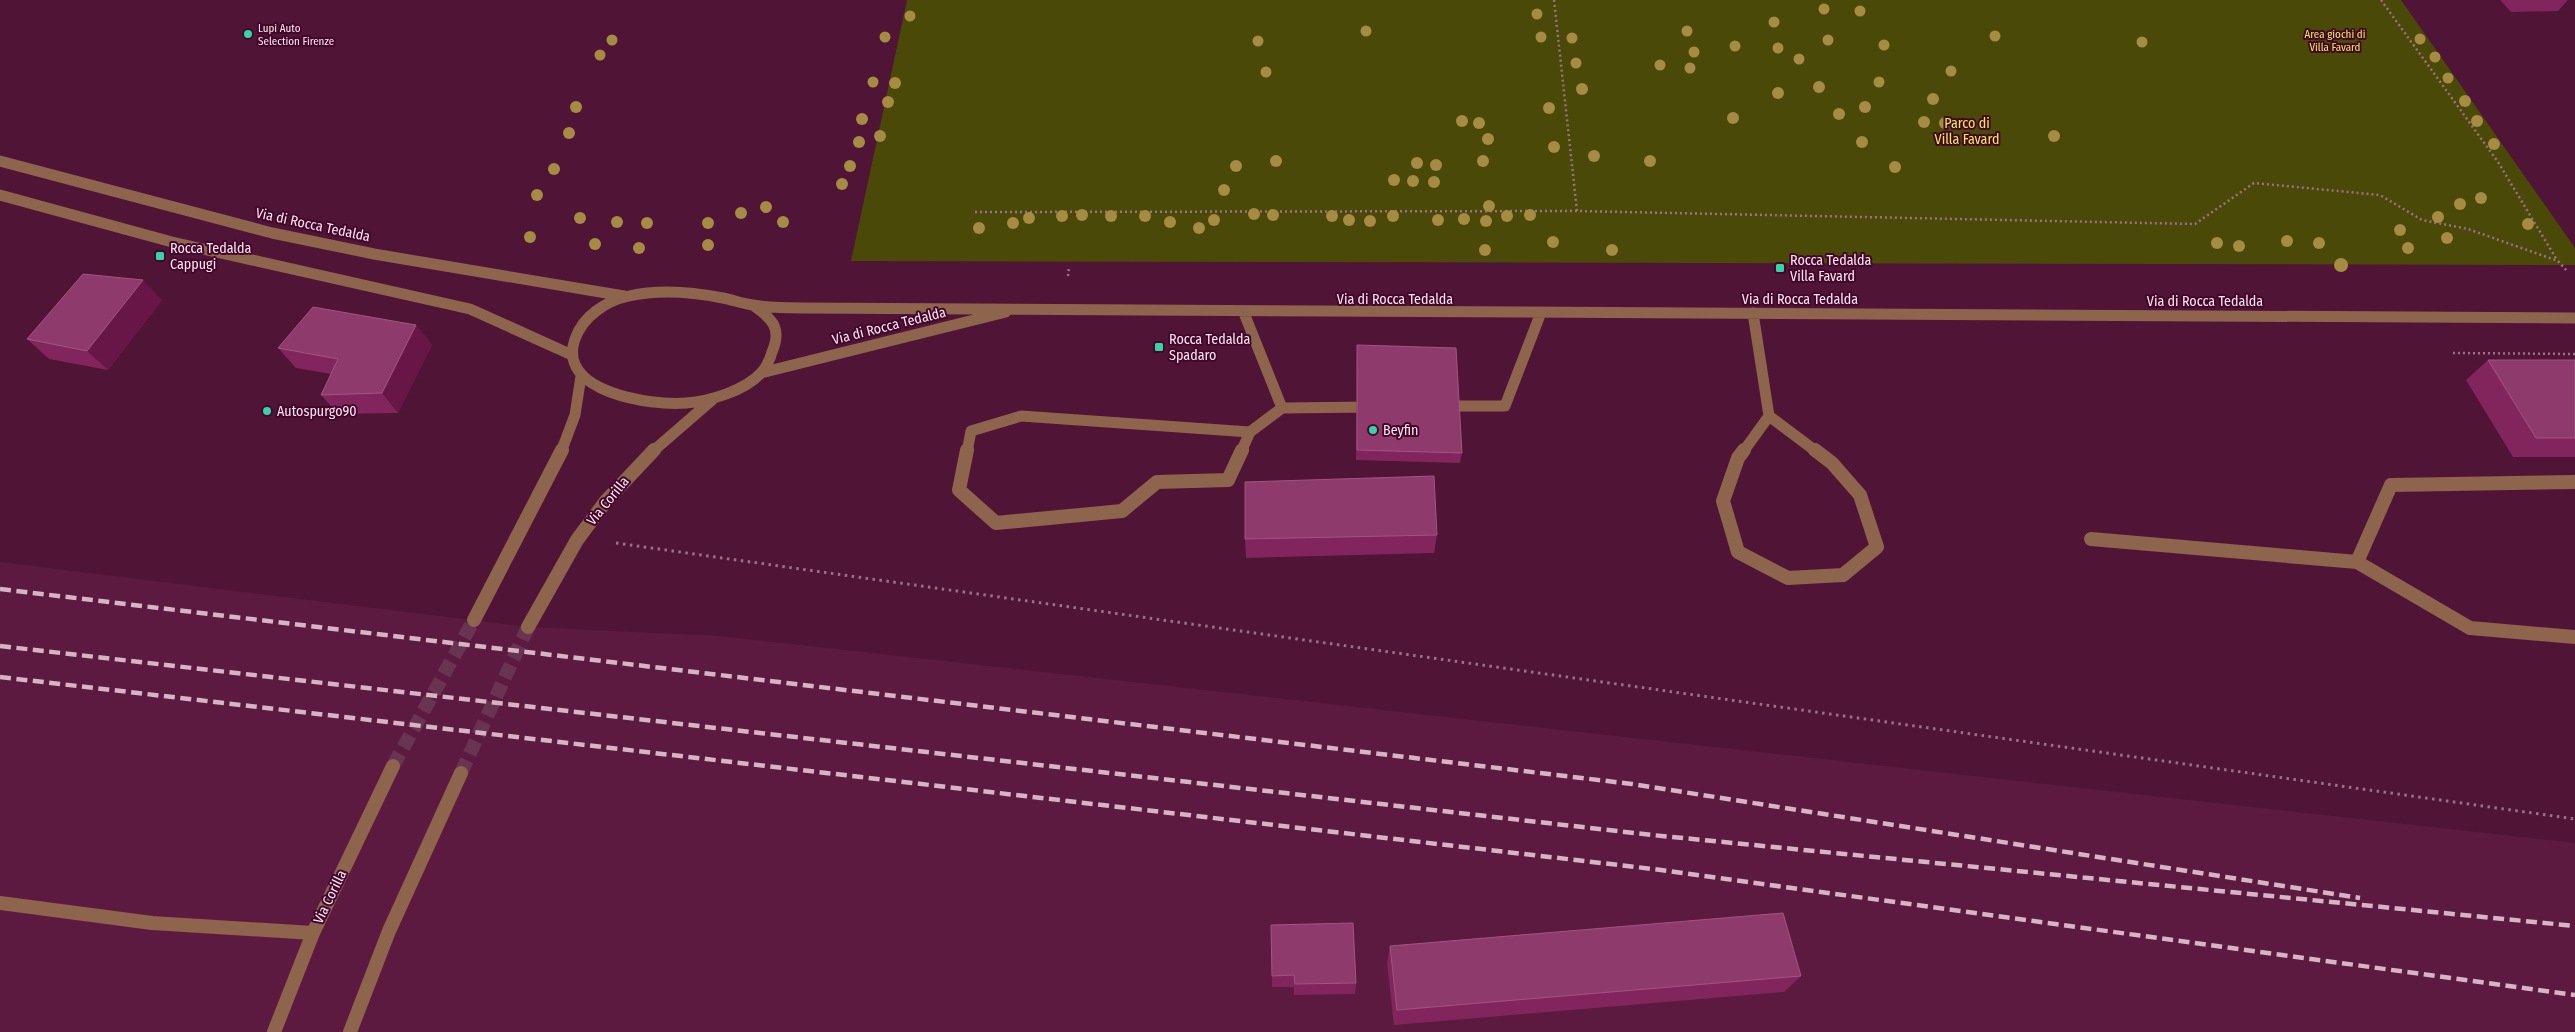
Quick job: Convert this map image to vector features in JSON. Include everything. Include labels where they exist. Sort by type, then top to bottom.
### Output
[{"type":"street","name":"Via di Rocca Tedalda","points":[[0,161],[272,233],[374,254],[624,296]]},
{"type":"street","points":[[0,195],[172,242],[470,309],[572,356],[581,376],[575,415],[558,460],[474,620]]},
{"type":"street","name":"Via di Rocca Tedalda","points":[[572,356],[575,339],[584,322],[604,304],[624,296],[655,292],[721,298],[754,306],[1024,308],[1244,313],[1540,315],[1753,313],[2575,318]]},
{"type":"street","name":"Via di Rocca Tedalda","points":[[581,376],[597,386],[640,400],[685,403],[714,397],[753,380],[761,373],[776,346],[778,330],[772,319],[754,306]]},
{"type":"street","name":"Via di Rocca Tedalda","points":[[761,373],[1024,308]]},
{"type":"street","points":[[1244,313],[1282,408]]},
{"type":"street","points":[[1753,313],[1769,416],[1832,463],[1860,495],[1877,547],[1843,575],[1788,578],[1738,552],[1723,502],[1738,458],[1769,416]]},
{"type":"street","points":[[1428,406],[1505,406],[1540,315]]},
{"type":"street","name":"Via Corilla","points":[[528,627],[576,541],[607,501],[638,465],[679,425],[714,397]]},
{"type":"street","points":[[1250,432],[1021,416],[971,431],[959,490],[996,523],[1122,511],[1157,482],[1228,480],[1250,432],[1282,408],[1389,407]]},
{"type":"street","points":[[2357,562],[2391,485],[2575,482]]},
{"type":"street","points":[[2091,539],[2357,562],[2470,628],[2575,637]]},
{"type":"street","name":"Via Corilla","points":[[274,1032],[313,933],[393,766]]},
{"type":"street","points":[[350,1032],[389,930],[461,773]]},
{"type":"street","points":[[0,903],[152,923],[313,933]]},
{"type":"path","points":[[1554,0],[1577,211]]},
{"type":"path","points":[[2382,0],[2498,162],[2558,261],[2568,272]]},
{"type":"path","points":[[975,212],[1577,211],[2195,224],[2254,183],[2380,195],[2422,220],[2468,230],[2558,261]]},
{"type":"path","points":[[2446,353],[2575,354]]},
{"type":"path","points":[[620,535],[615,543],[2575,819]]},
{"type":"shaded area","points":[[0,562],[528,627],[720,636],[2575,843],[2575,1032],[0,1032]]},
{"type":"green space","name":"Parco di Villa Favard","points":[[907,0],[2401,0],[2575,248],[2575,265],[851,261]]},
{"type":"building","points":[[83,274],[143,280],[87,351],[27,339]]},
{"type":"building","points":[[313,307],[416,325],[382,393],[321,395],[338,359],[278,348]]},
{"type":"building","points":[[1357,345],[1456,348],[1462,453],[1357,450]]},
{"type":"building","points":[[2488,360],[2575,360],[2575,438],[2536,438]]},
{"type":"building","points":[[1434,476],[1437,535],[1245,539],[1245,482]]},
{"type":"building","points":[[1783,913],[1801,976],[1397,1010],[1390,946]]},
{"type":"building","points":[[1353,923],[1356,983],[1295,984],[1294,975],[1272,976],[1271,925]]},
{"type":"tunnel","points":[[393,766],[474,620]]},
{"type":"tunnel","points":[[461,773],[528,627]]},
{"type":"railway","points":[[0,589],[1632,784],[2360,898]]},
{"type":"railway","points":[[0,646],[1652,835],[2575,926]]},
{"type":"railway","points":[[0,677],[1653,869],[2575,995]]},
{"type":"place","name":"Lupi Auto Selection Firenze","points":[[248,34]]},
{"type":"place","name":"Rocca Tedalda Cappugi","points":[[160,256]]},
{"type":"place","name":"Rocca Tedalda Villa Favard","points":[[1780,268]]},
{"type":"place","name":"Rocca Tedalda Spadaro","points":[[1159,347]]},
{"type":"place","name":"Autospurgo90","points":[[267,411]]},
{"type":"place","name":"Beyfin","points":[[1373,430]]},
{"type":"park label","name":"Area giochi di Villa Favard","points":[[2335,40]]}]
